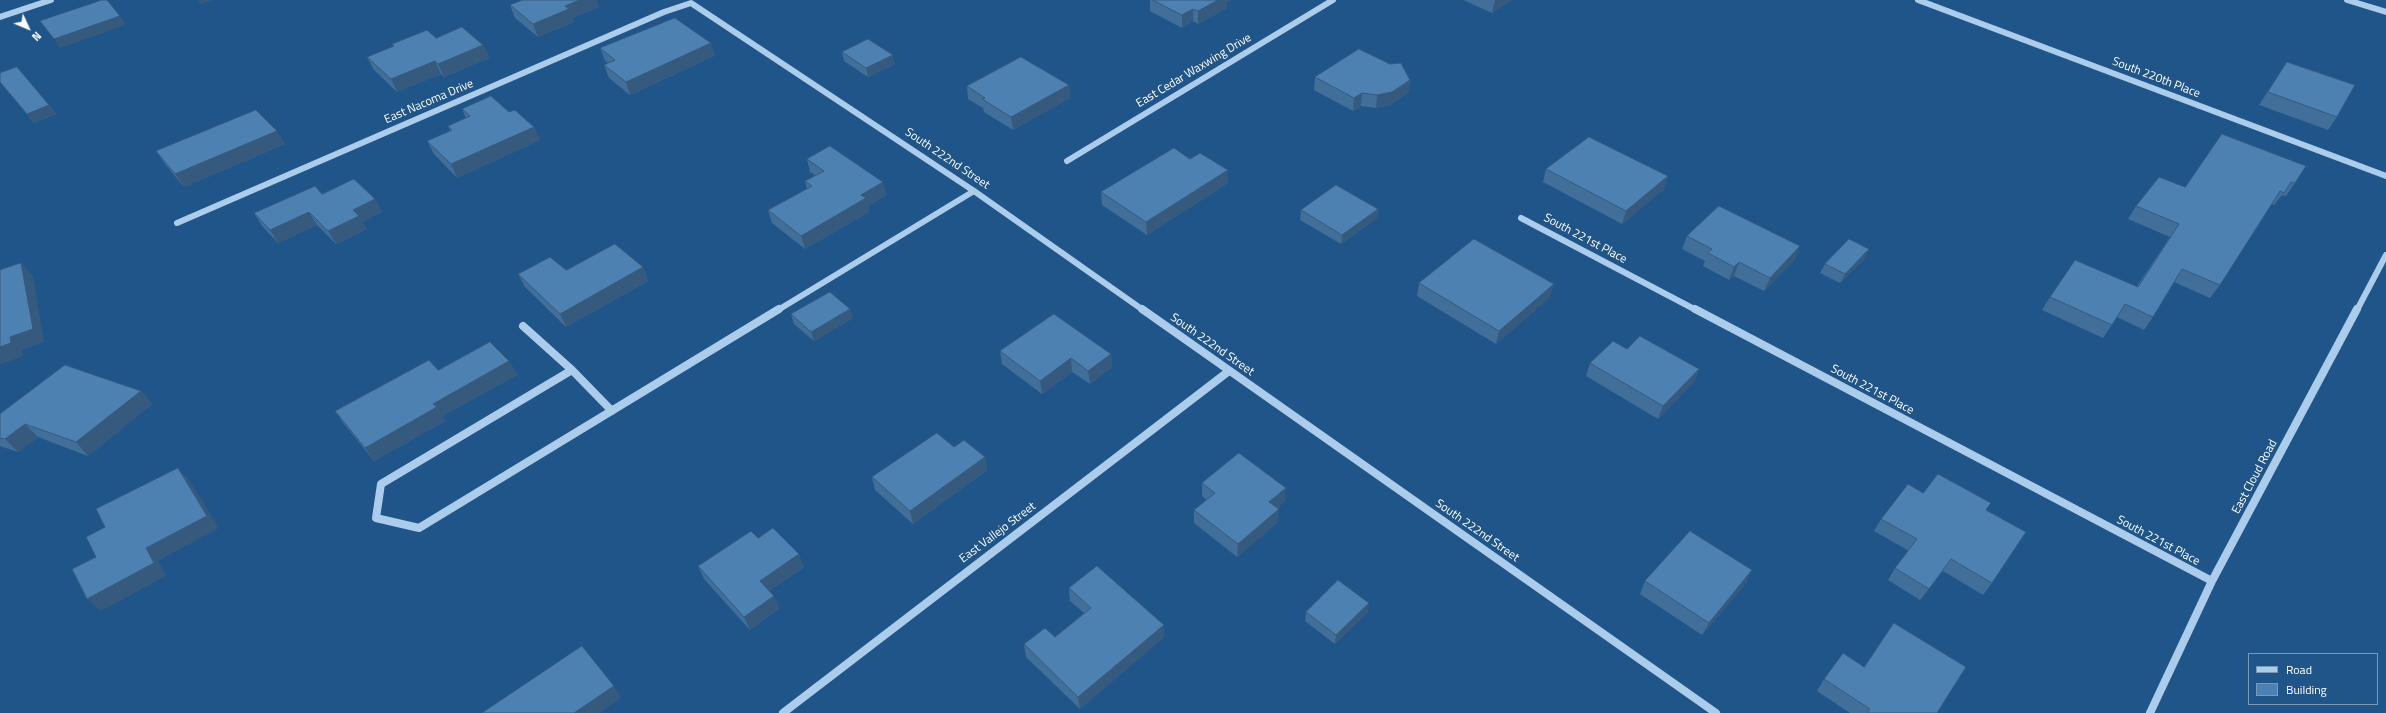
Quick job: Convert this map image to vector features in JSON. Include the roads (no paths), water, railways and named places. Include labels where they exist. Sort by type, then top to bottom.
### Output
[{"type":"street","points":[[0,17],[51,0]]},
{"type":"street","name":"East Cedar Waxwing Drive","points":[[1067,162],[1333,0]]},
{"type":"street","name":"South 220th Place","points":[[1918,0],[2386,176]]},
{"type":"street","points":[[2347,0],[2386,12]]},
{"type":"street","name":"South 222nd Street","points":[[691,3],[974,191],[1716,713]]},
{"type":"street","name":"East Nacoma Drive","points":[[177,223],[657,15],[691,3]]},
{"type":"street","points":[[572,370],[381,484],[376,518],[419,528],[974,191]]},
{"type":"street","name":"South 221st Place","points":[[1521,218],[2212,581]]},
{"type":"street","name":"East Cloud Road","points":[[2150,713],[2212,581],[2386,255]]},
{"type":"street","points":[[523,326],[572,370],[612,411]]},
{"type":"street","name":"East Vallejo Street","points":[[782,713],[1229,371]]}]
